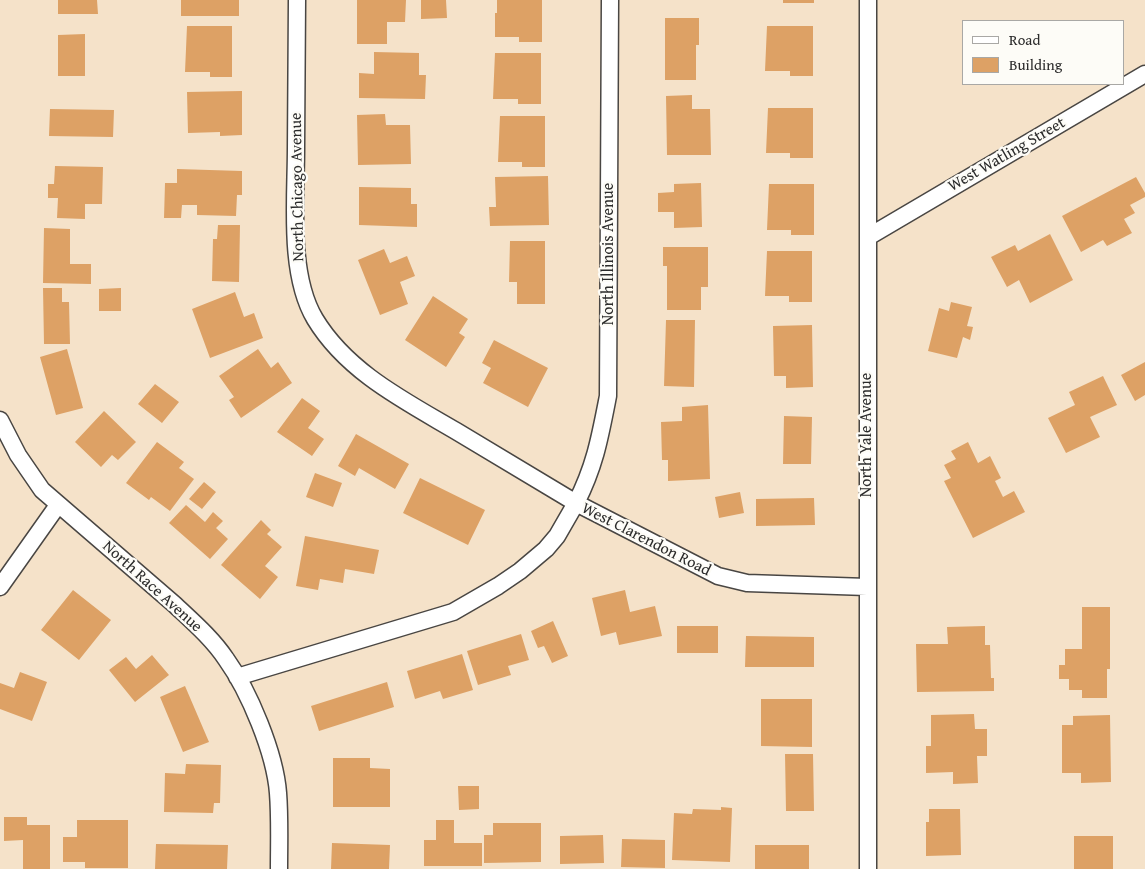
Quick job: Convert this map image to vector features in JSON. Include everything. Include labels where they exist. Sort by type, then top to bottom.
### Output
[{"type":"street","name":"North Chicago Avenue","points":[[297,0],[297,258],[307,299],[315,318],[340,350],[354,364],[388,390],[576,503]]},
{"type":"street","name":"North Illinois Avenue","points":[[576,503],[588,480],[598,451],[608,396],[610,0]]},
{"type":"street","name":"North Yale Avenue","points":[[868,0],[868,869]]},
{"type":"street","name":"West Watling Street","points":[[868,237],[1145,74]]},
{"type":"street","name":"North Race Avenue","points":[[0,420],[26,469],[42,490],[191,620],[226,658],[237,677]]},
{"type":"street","name":"West Clarendon Road","points":[[237,677],[452,612],[498,586],[520,571],[546,549],[557,536],[576,503],[718,576],[747,583],[867,587]]},
{"type":"street","points":[[0,587],[58,505]]},
{"type":"street","points":[[237,677],[253,706],[272,764],[278,791],[279,869]]},
{"type":"building","points":[[58,0],[97,0],[98,14],[58,14]]},
{"type":"building","points":[[181,0],[239,0],[239,16],[181,16]]},
{"type":"building","points":[[357,0],[406,0],[405,22],[387,22],[387,44],[357,44]]},
{"type":"building","points":[[421,0],[446,0],[447,18],[421,19]]},
{"type":"building","points":[[497,0],[542,0],[542,42],[519,42],[519,37],[495,37]]},
{"type":"building","points":[[783,0],[814,0],[814,3],[783,3]]},
{"type":"building","points":[[665,18],[699,18],[699,45],[696,45],[696,80],[665,80]]},
{"type":"building","points":[[187,26],[232,26],[232,77],[210,77],[210,72],[185,72]]},
{"type":"building","points":[[767,26],[813,26],[813,76],[790,76],[790,71],[765,71]]},
{"type":"building","points":[[85,34],[85,76],[58,76],[58,35]]},
{"type":"building","points":[[374,52],[419,53],[419,75],[426,75],[425,99],[359,98],[359,73],[374,74]]},
{"type":"building","points":[[495,53],[541,53],[541,104],[518,104],[518,99],[493,99]]},
{"type":"building","points":[[242,91],[242,135],[220,136],[220,132],[188,133],[187,92]]},
{"type":"building","points":[[692,95],[692,109],[710,109],[711,155],[667,155],[666,96]]},
{"type":"building","points":[[768,108],[813,108],[813,158],[790,158],[790,153],[766,153]]},
{"type":"building","points":[[50,109],[114,110],[113,137],[49,136]]},
{"type":"building","points":[[385,114],[386,125],[410,125],[411,164],[358,165],[357,115]]},
{"type":"building","points":[[500,116],[545,116],[545,167],[522,167],[522,162],[498,162]]},
{"type":"building","points":[[55,166],[103,167],[102,204],[85,204],[85,219],[57,218],[58,198],[48,198],[48,184],[54,184]]},
{"type":"building","points":[[177,169],[242,171],[242,195],[237,195],[236,216],[197,215],[197,205],[182,205],[181,218],[164,218],[165,183],[177,183]]},
{"type":"building","points":[[548,176],[549,225],[490,226],[489,207],[496,207],[495,177]]},
{"type":"building","points":[[1136,177],[1145,193],[1145,197],[1130,205],[1135,213],[1124,219],[1132,233],[1107,246],[1103,240],[1081,252],[1062,216]]},
{"type":"building","points":[[701,183],[702,227],[674,228],[674,212],[658,212],[658,193],[674,192],[674,184]]},
{"type":"building","points":[[769,184],[814,184],[814,235],[791,235],[791,230],[767,230]]},
{"type":"building","points":[[359,187],[411,188],[411,204],[417,204],[417,227],[359,225]]},
{"type":"building","points":[[218,225],[240,225],[239,282],[212,281],[213,239],[217,239]]},
{"type":"building","points":[[44,228],[70,229],[70,264],[91,264],[91,284],[43,283]]},
{"type":"building","points":[[1050,234],[1073,280],[1030,303],[1019,280],[1007,287],[991,257],[1015,245],[1018,251]]},
{"type":"building","points":[[510,241],[545,241],[545,304],[517,304],[517,282],[509,282]]},
{"type":"building","points":[[663,247],[708,247],[708,287],[701,287],[701,310],[667,310],[667,266],[663,266]]},
{"type":"building","points":[[384,249],[390,263],[407,256],[415,276],[400,282],[408,304],[380,315],[358,260]]},
{"type":"building","points":[[767,251],[812,251],[812,302],[789,302],[789,296],[765,296]]},
{"type":"building","points":[[43,288],[62,288],[62,302],[69,302],[70,344],[44,344]]},
{"type":"building","points":[[121,288],[121,311],[99,311],[99,289]]},
{"type":"building","points":[[235,292],[244,317],[254,313],[263,338],[210,358],[192,309]]},
{"type":"building","points":[[433,296],[468,319],[459,333],[465,337],[446,367],[405,340]]},
{"type":"building","points":[[951,302],[972,307],[967,326],[973,327],[970,340],[963,337],[957,358],[928,351],[939,308],[949,311]]},
{"type":"building","points":[[666,320],[695,320],[694,387],[664,386]]},
{"type":"building","points":[[812,325],[813,387],[786,388],[786,376],[774,376],[773,326]]},
{"type":"building","points":[[494,340],[548,368],[528,407],[483,383],[491,368],[482,363]]},
{"type":"building","points":[[67,349],[83,408],[56,415],[40,357]]},
{"type":"building","points":[[258,349],[271,368],[278,362],[292,383],[241,418],[229,400],[234,397],[219,376]]},
{"type":"building","points":[[1145,362],[1145,395],[1135,401],[1121,375]]},
{"type":"building","points":[[1103,376],[1117,405],[1090,417],[1100,437],[1066,453],[1048,418],[1075,405],[1069,392]]},
{"type":"building","points":[[155,384],[179,402],[162,423],[138,404]]},
{"type":"building","points":[[302,398],[320,411],[308,428],[324,439],[312,456],[277,432]]},
{"type":"building","points":[[708,405],[710,479],[668,481],[668,460],[662,460],[661,422],[682,421],[682,407]]},
{"type":"building","points":[[104,411],[136,442],[118,460],[112,455],[101,467],[75,442]]},
{"type":"building","points":[[784,416],[812,417],[811,464],[783,464]]},
{"type":"building","points":[[356,434],[409,464],[395,489],[359,468],[355,476],[338,466]]},
{"type":"building","points":[[157,442],[184,462],[179,468],[194,479],[170,511],[151,497],[149,500],[126,483]]},
{"type":"building","points":[[968,442],[978,463],[990,456],[1001,478],[995,481],[1003,497],[1014,491],[1025,512],[973,538],[944,481],[951,478],[944,465],[956,459],[951,451]]},
{"type":"building","points":[[315,473],[342,483],[333,507],[306,497]]},
{"type":"building","points":[[420,478],[485,510],[468,545],[403,513]]},
{"type":"building","points":[[204,482],[216,492],[202,509],[189,499]]},
{"type":"building","points":[[740,492],[744,513],[719,518],[715,497]]},
{"type":"building","points":[[814,498],[815,525],[756,526],[756,499]]},
{"type":"building","points":[[186,505],[205,522],[213,512],[223,521],[216,528],[228,539],[210,559],[169,523]]},
{"type":"building","points":[[261,520],[271,530],[267,534],[282,547],[265,566],[278,577],[260,599],[221,565]]},
{"type":"building","points":[[305,536],[379,550],[374,574],[345,569],[343,583],[320,579],[318,590],[296,586]]},
{"type":"building","points":[[73,590],[111,620],[79,660],[41,630]]},
{"type":"building","points":[[625,590],[630,612],[655,606],[662,636],[619,645],[616,632],[601,636],[592,598]]},
{"type":"building","points":[[1082,607],[1110,607],[1110,669],[1107,669],[1107,698],[1082,698],[1082,690],[1069,690],[1069,679],[1059,679],[1059,665],[1065,665],[1065,649],[1082,649]]},
{"type":"building","points":[[553,621],[568,656],[552,663],[544,646],[538,648],[531,631]]},
{"type":"building","points":[[677,626],[718,626],[718,653],[677,653]]},
{"type":"building","points":[[985,626],[985,645],[990,645],[991,678],[994,678],[994,691],[917,692],[916,644],[948,644],[947,627]]},
{"type":"building","points":[[521,634],[529,660],[508,666],[511,675],[478,685],[467,651]]},
{"type":"building","points":[[746,636],[814,637],[814,667],[745,667]]},
{"type":"building","points":[[462,654],[473,690],[443,699],[440,691],[415,699],[407,671]]},
{"type":"building","points":[[152,655],[169,675],[135,702],[109,670],[126,657],[136,669]]},
{"type":"building","points":[[20,672],[47,682],[32,721],[0,709],[0,683],[14,688]]},
{"type":"building","points":[[387,682],[394,707],[319,731],[311,706]]},
{"type":"building","points":[[185,686],[209,742],[183,752],[160,697]]},
{"type":"building","points":[[761,699],[812,699],[812,747],[761,746]]},
{"type":"building","points":[[974,714],[975,729],[987,729],[987,756],[977,756],[978,783],[953,784],[953,772],[926,773],[926,746],[931,746],[931,715]]},
{"type":"building","points":[[1110,715],[1111,782],[1081,783],[1081,773],[1062,773],[1062,725],[1073,725],[1073,716]]},
{"type":"building","points":[[785,754],[813,754],[814,811],[786,811]]},
{"type":"building","points":[[333,758],[370,758],[370,768],[390,769],[390,807],[333,807]]},
{"type":"building","points":[[186,764],[221,765],[220,803],[214,803],[213,813],[164,812],[165,773],[185,774]]},
{"type":"building","points":[[458,786],[479,786],[479,809],[459,810]]},
{"type":"building","points":[[721,807],[732,808],[730,862],[672,860],[674,813],[692,814],[693,809],[721,810]]},
{"type":"building","points":[[929,809],[960,809],[961,855],[926,856],[926,822],[929,822]]},
{"type":"building","points":[[4,817],[27,817],[27,825],[50,825],[50,869],[23,869],[23,840],[4,841]]},
{"type":"building","points":[[77,820],[128,820],[128,868],[85,868],[85,862],[63,862],[63,837],[77,837]]},
{"type":"building","points":[[436,820],[454,820],[454,843],[482,843],[482,866],[424,866],[424,840],[436,840]]},
{"type":"building","points":[[493,823],[541,823],[541,862],[484,863],[484,835],[493,835]]},
{"type":"building","points":[[603,835],[604,863],[560,864],[560,836]]},
{"type":"building","points":[[1074,836],[1113,836],[1113,869],[1074,869]]},
{"type":"building","points":[[622,839],[665,840],[665,868],[621,867]]},
{"type":"building","points":[[332,843],[390,845],[389,869],[331,869]]},
{"type":"building","points":[[156,844],[228,845],[227,869],[155,869]]},
{"type":"building","points":[[755,845],[809,845],[809,869],[755,869]]}]
